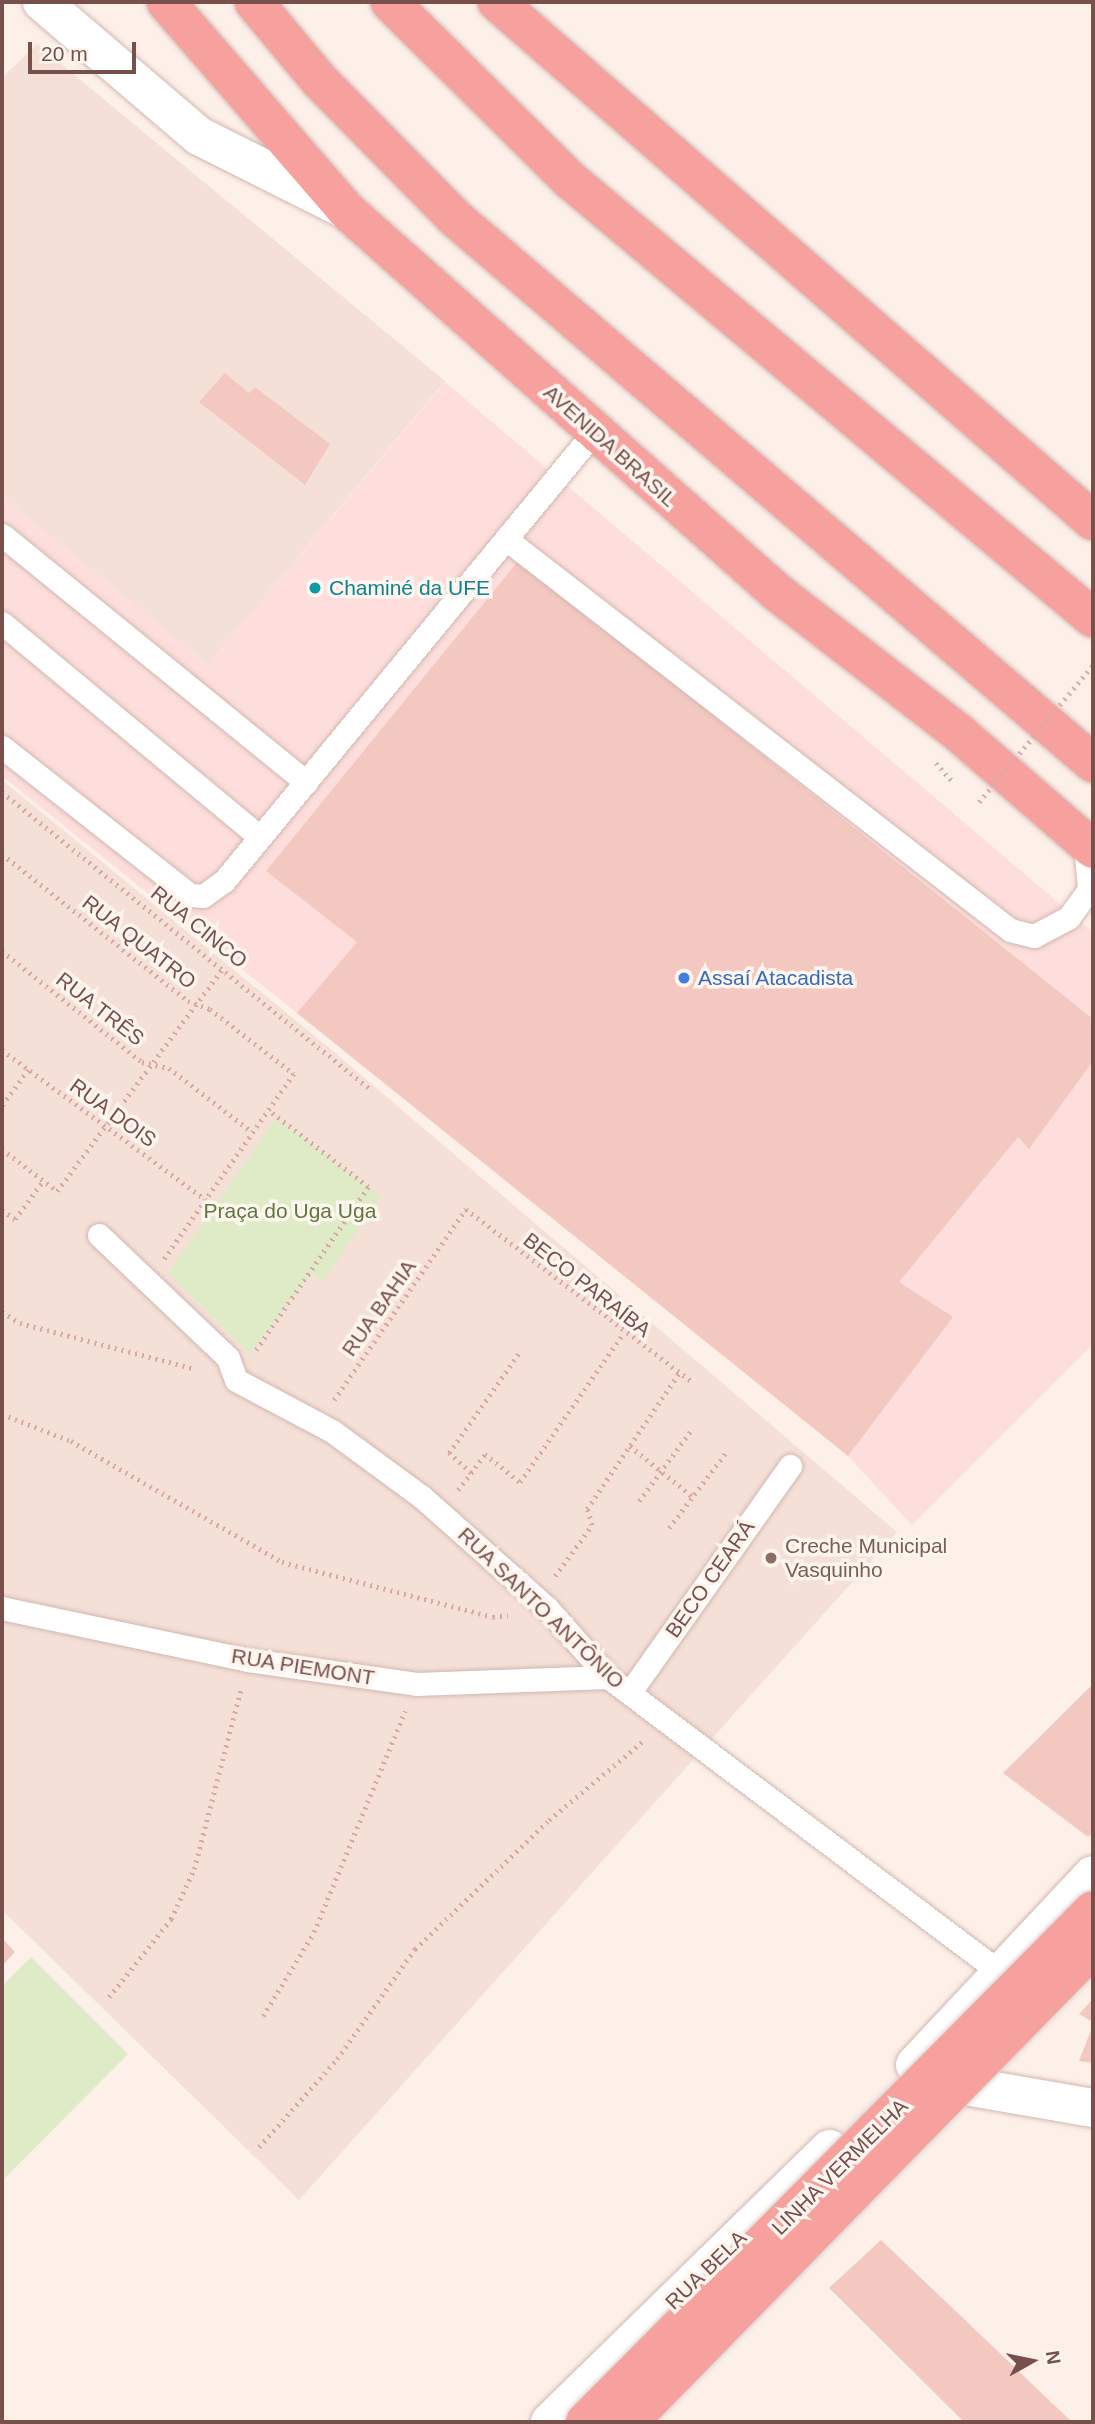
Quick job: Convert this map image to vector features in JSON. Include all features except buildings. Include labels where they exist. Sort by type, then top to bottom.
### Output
[{"type":"highway","name":"AVENIDA BRASIL","points":[[166,2],[346,210],[778,593],[958,733],[1089,846]]},
{"type":"highway","points":[[194,2],[309,167]]},
{"type":"highway","points":[[254,2],[319,79],[455,218],[1093,763]]},
{"type":"highway","points":[[390,2],[570,180],[1093,618]]},
{"type":"highway","points":[[497,2],[1093,521]]},
{"type":"highway","name":"LINHA VERMELHA","points":[[585,2422],[1093,1910]]},
{"type":"highway","name":"LINHA VERMELHA","points":[[629,2422],[1093,1948]]},
{"type":"street","points":[[42,2],[199,136],[346,210]]},
{"type":"street","name":"RUA BELA","points":[[550,2422],[905,2076],[1093,1875]]},
{"type":"street","points":[[905,2076],[1093,2108]]},
{"type":"lane","points":[[2,747],[190,894],[203,896],[224,881],[594,432]]},
{"type":"lane","points":[[2,535],[306,782]]},
{"type":"lane","points":[[506,539],[1010,930],[1034,936],[1069,916],[1089,888],[1089,846]]},
{"type":"lane","points":[[2,623],[260,837]]},
{"type":"lane","points":[[99,1235],[228,1358],[236,1380]]},
{"type":"lane","name":"RUA SANTO ANTÔNIO","points":[[236,1380],[318,1423],[422,1497],[542,1603],[608,1677],[1000,1972]]},
{"type":"lane","name":"BECO CEARÁ","points":[[630,1692],[790,1466]]},
{"type":"lane","name":"RUA PIEMONT","points":[[2,1608],[248,1660],[416,1684],[608,1677]]},
{"type":"path","points":[[979,802],[1093,665]]},
{"type":"path","name":"RUA CINCO","points":[[2,792],[224,967],[373,1091]]},
{"type":"path","name":"RUA QUATRO","points":[[2,854],[294,1074],[268,1110]]},
{"type":"path","name":"RUA TRÊS","points":[[2,951],[153,1065],[169,1068],[252,1131]]},
{"type":"path","points":[[2,1149],[57,1191],[201,1006],[224,967]]},
{"type":"path","name":"RUA DOIS","points":[[2,1050],[206,1200]]},
{"type":"path","points":[[2,1105],[28,1070]]},
{"type":"path","points":[[2,1312],[20,1323],[236,1380],[368,1187],[268,1110],[149,1282]]},
{"type":"path","points":[[2,1209],[15,1219],[44,1181]]},
{"type":"path","name":"BECO PARAÍBA","points":[[466,1209],[624,1335],[692,1382]]},
{"type":"path","name":"RUA BAHIA","points":[[318,1423],[466,1209]]},
{"type":"path","points":[[521,1350],[449,1453],[471,1473],[485,1454],[520,1482],[624,1335]]},
{"type":"path","points":[[2,1414],[71,1441],[282,1562],[493,1617],[542,1603],[592,1525],[587,1509],[679,1373]]},
{"type":"path","points":[[639,1501],[692,1429]]},
{"type":"path","points":[[629,1446],[693,1497]]},
{"type":"path","points":[[669,1528],[727,1451]]},
{"type":"path","points":[[110,1997],[171,1919],[194,1869],[248,1660]]},
{"type":"path","points":[[263,2016],[314,1932],[416,1684]]},
{"type":"path","points":[[259,2147],[337,2059],[415,1949],[549,1820],[668,1720]]},
{"type":"shaded area","points":[[37,44],[445,381],[208,665],[2,497],[2,78]]},
{"type":"shaded area","points":[[445,382],[1093,932],[1093,1344],[912,1525],[848,1456],[2,776],[2,497],[208,665]]},
{"type":"shaded area","points":[[2,780],[327,1046],[897,1532],[299,2200],[2,1910]]},
{"type":"green space","name":"Praça do Uga Uga","points":[[276,1118],[381,1196],[323,1282],[312,1273],[250,1354],[168,1273]]},
{"type":"green space","points":[[31,1957],[128,2054],[2,2181],[2,1986]]},
{"type":"place","name":"Chaminé da UFE","points":[[315,588]]},
{"type":"place","name":"Assaí Atacadista","points":[[684,978]]},
{"type":"place","name":"Creche Municipal Vasquinho","points":[[771,1558]]}]
